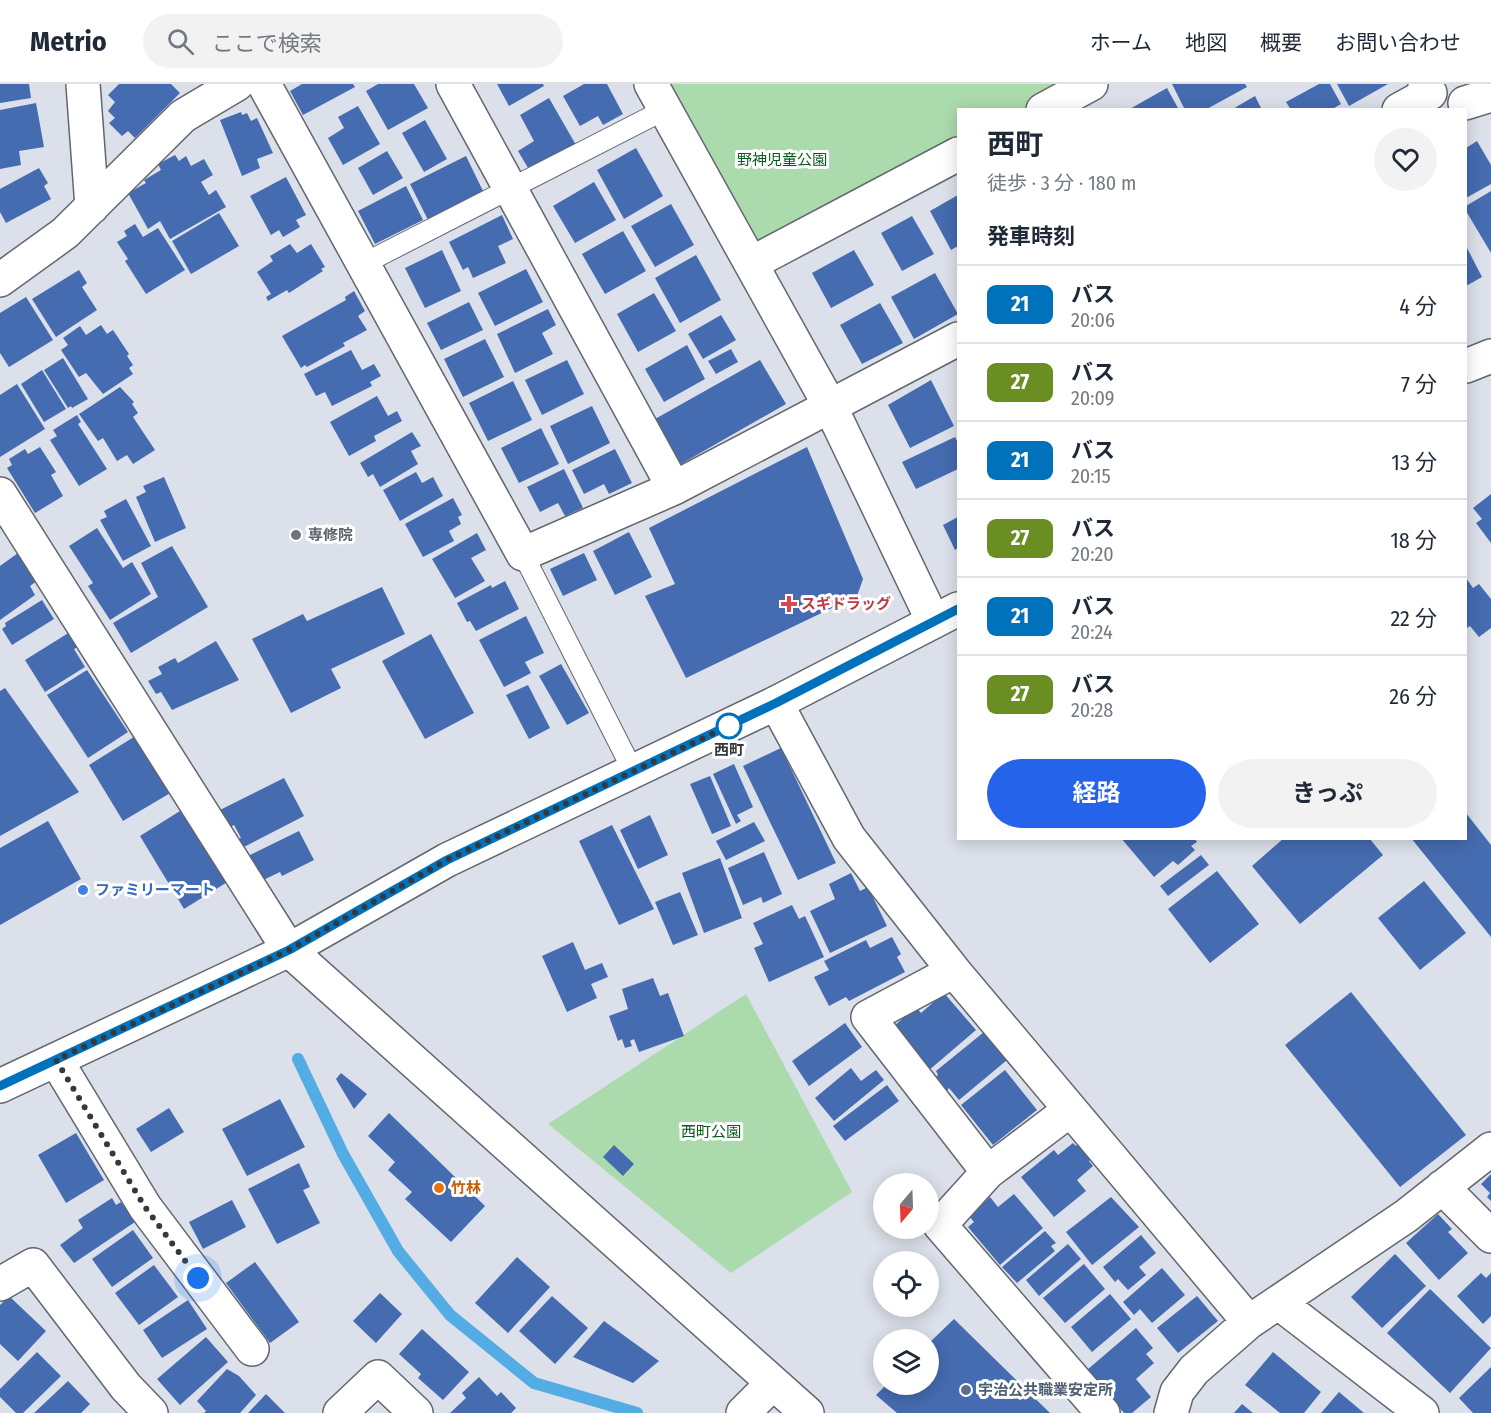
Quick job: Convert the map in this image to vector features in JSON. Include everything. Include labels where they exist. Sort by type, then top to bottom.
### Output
[{"type":"street","points":[[83,84],[92,207]]},
{"type":"street","points":[[0,280],[65,233],[183,116],[237,84]]},
{"type":"street","points":[[264,84],[523,554],[674,488],[957,340]]},
{"type":"street","points":[[453,84],[674,488]]},
{"type":"street","points":[[1047,108],[1091,84]]},
{"type":"street","points":[[1403,108],[1430,93],[1425,84]]},
{"type":"street","points":[[0,1086],[289,950],[447,860],[776,703],[946,615],[752,263],[657,97]]},
{"type":"street","points":[[752,263],[957,155]]},
{"type":"street","points":[[1467,366],[1491,356]]},
{"type":"street","points":[[0,494],[289,950],[807,1413]]},
{"type":"street","points":[[776,703],[849,837],[954,971],[1249,1322]]},
{"type":"street","points":[[954,971],[868,1017],[988,1172]]},
{"type":"street","points":[[56,1060],[145,1207],[252,1349]]},
{"type":"street","points":[[1070,1110],[988,1172],[940,1225],[1102,1413]]},
{"type":"street","points":[[1172,1413],[1177,1392],[1194,1370],[1249,1322],[1406,1216],[1491,1149]]},
{"type":"street","points":[[1442,1187],[1491,1236]]},
{"type":"street","points":[[0,1284],[33,1265],[126,1387],[151,1413]]},
{"type":"street","points":[[1279,1303],[1422,1413]]},
{"type":"street","points":[[340,1413],[378,1377],[416,1413]]},
{"type":"street","points":[[743,1413],[773,1383]]},
{"type":"lane","points":[[363,264],[511,190],[657,97]]},
{"type":"lane","points":[[523,554],[633,771]]},
{"type":"green space","name":"野神児童公園","points":[[652,84],[1091,84],[1045,108],[957,108],[957,155],[752,263]]},
{"type":"green space","name":"西町公園","points":[[746,994],[852,1192],[731,1273],[548,1124]]},
{"type":"building","points":[[0,84],[29,84],[31,98],[0,103]]},
{"type":"building","points":[[119,84],[171,84],[180,93],[135,138],[128,131],[122,136],[109,123],[115,118],[108,111],[115,102],[108,95]]},
{"type":"building","points":[[302,84],[353,84],[355,87],[303,115],[290,91]]},
{"type":"building","points":[[378,84],[414,84],[428,108],[388,130],[366,91]]},
{"type":"building","points":[[497,84],[543,84],[544,86],[509,106]]},
{"type":"building","points":[[584,84],[607,84],[623,114],[603,125],[598,116],[580,126],[563,96]]},
{"type":"building","points":[[1172,84],[1245,84],[1247,87],[1209,108],[1184,108]]},
{"type":"building","points":[[1319,84],[1330,84],[1341,104],[1334,108],[1290,108],[1286,102]]},
{"type":"building","points":[[1337,84],[1388,84],[1349,106]]},
{"type":"building","points":[[1167,88],[1178,108],[1132,108]]},
{"type":"building","points":[[1255,96],[1261,108],[1234,108]]},
{"type":"building","points":[[549,98],[580,152],[534,178],[518,151],[534,141],[520,115]]},
{"type":"building","points":[[36,103],[44,147],[19,151],[21,165],[0,169],[0,110]]},
{"type":"building","points":[[358,106],[380,144],[343,165],[328,138],[344,128],[338,117]]},
{"type":"building","points":[[241,112],[242,115],[247,113],[251,121],[257,118],[273,153],[257,159],[260,168],[242,176],[220,120]]},
{"type":"building","points":[[425,120],[447,159],[424,172],[402,133]]},
{"type":"building","points":[[1477,141],[1491,165],[1491,184],[1467,197],[1467,147]]},
{"type":"building","points":[[636,148],[663,196],[624,219],[597,170]]},
{"type":"building","points":[[387,151],[403,178],[373,195],[358,168]]},
{"type":"building","points":[[175,155],[179,161],[186,156],[191,166],[204,159],[213,175],[201,182],[209,195],[216,190],[226,207],[170,239],[160,221],[148,229],[128,193],[146,183],[144,180],[161,170],[158,164]]},
{"type":"building","points":[[466,156],[484,193],[428,220],[410,184]]},
{"type":"building","points":[[39,168],[48,183],[44,186],[51,199],[6,223],[0,212],[0,189]]},
{"type":"building","points":[[286,177],[306,215],[296,220],[300,227],[283,237],[279,230],[271,235],[250,196]]},
{"type":"building","points":[[594,182],[616,220],[575,243],[553,206]]},
{"type":"building","points":[[406,186],[423,220],[375,244],[358,211]]},
{"type":"building","points":[[1491,191],[1491,253],[1467,213],[1467,205]]},
{"type":"building","points":[[957,196],[957,247],[951,250],[930,211]]},
{"type":"building","points":[[671,204],[694,245],[655,267],[631,226]]},
{"type":"building","points":[[219,213],[239,246],[191,274],[172,241]]},
{"type":"building","points":[[502,215],[513,239],[498,246],[506,263],[473,278],[468,267],[463,270],[449,242]]},
{"type":"building","points":[[912,216],[934,254],[902,271],[881,233]]},
{"type":"building","points":[[135,224],[143,237],[158,228],[185,270],[146,294],[125,261],[128,259],[117,242],[127,236],[124,231]]},
{"type":"building","points":[[623,231],[646,271],[605,294],[582,254]]},
{"type":"building","points":[[290,244],[297,253],[311,244],[325,267],[321,269],[323,271],[289,293],[287,290],[268,301],[266,297],[271,294],[257,272],[273,261],[270,256]]},
{"type":"building","points":[[1467,248],[1482,277],[1467,285]]},
{"type":"building","points":[[442,250],[461,291],[425,308],[405,268]]},
{"type":"building","points":[[854,250],[874,285],[831,308],[812,273]]},
{"type":"building","points":[[696,255],[721,300],[680,323],[655,278]]},
{"type":"building","points":[[526,269],[543,302],[495,326],[478,293]]},
{"type":"building","points":[[79,270],[87,283],[82,287],[97,310],[56,337],[32,299]]},
{"type":"building","points":[[935,273],[957,315],[914,339],[891,297]]},
{"type":"building","points":[[354,291],[365,311],[358,316],[367,330],[343,343],[345,346],[301,368],[282,336],[346,300],[345,297]]},
{"type":"building","points":[[654,293],[676,331],[638,352],[617,314]]},
{"type":"building","points":[[26,297],[53,340],[9,367],[0,353],[0,313]]},
{"type":"building","points":[[469,302],[483,330],[441,350],[427,323]]},
{"type":"building","points":[[880,303],[903,343],[862,364],[840,325]]},
{"type":"building","points":[[548,309],[556,325],[542,333],[553,354],[515,373],[497,334]]},
{"type":"building","points":[[721,315],[736,340],[703,359],[688,334]]},
{"type":"building","points":[[101,325],[107,334],[113,330],[129,354],[127,356],[133,365],[129,368],[133,374],[103,394],[86,373],[79,377],[61,350],[68,345],[63,338],[80,326],[86,335]]},
{"type":"building","points":[[485,339],[504,377],[463,397],[444,359]]},
{"type":"building","points":[[687,345],[705,379],[664,402],[645,369]]},
{"type":"building","points":[[731,349],[738,362],[716,374],[708,361]]},
{"type":"building","points":[[351,350],[362,370],[374,364],[381,376],[370,382],[372,386],[332,406],[325,392],[316,396],[304,374]]},
{"type":"building","points":[[63,358],[88,399],[72,408],[71,406],[68,408],[44,370]]},
{"type":"building","points":[[567,360],[584,394],[542,415],[525,380]]},
{"type":"building","points":[[760,360],[786,404],[681,464],[655,419]]},
{"type":"building","points":[[42,370],[66,409],[44,422],[21,384]]},
{"type":"building","points":[[931,380],[954,426],[910,448],[888,405]]},
{"type":"building","points":[[513,381],[532,420],[488,441],[469,403]]},
{"type":"building","points":[[17,384],[45,429],[0,457],[0,395]]},
{"type":"building","points":[[120,387],[134,402],[132,404],[138,413],[133,417],[155,450],[133,464],[127,455],[117,461],[103,438],[98,441],[79,414]]},
{"type":"building","points":[[377,396],[388,416],[397,411],[402,421],[374,436],[376,441],[349,456],[330,422]]},
{"type":"building","points":[[592,406],[610,443],[568,464],[550,426]]},
{"type":"building","points":[[77,415],[81,422],[78,424],[107,469],[79,486],[50,440],[57,436],[53,430]]},
{"type":"building","points":[[541,428],[559,464],[519,483],[501,448]]},
{"type":"building","points":[[412,432],[421,446],[411,451],[418,464],[380,487],[373,474],[368,477],[360,463]]},
{"type":"building","points":[[955,437],[957,441],[957,469],[916,489],[902,462]]},
{"type":"building","points":[[40,447],[56,472],[51,475],[63,496],[35,513],[7,468],[12,465],[9,459],[25,449],[28,454]]},
{"type":"building","points":[[807,447],[863,579],[857,596],[686,678],[645,596],[675,584],[649,528]]},
{"type":"building","points":[[615,449],[632,483],[609,494],[604,484],[584,494],[572,470]]},
{"type":"building","points":[[564,469],[583,508],[565,516],[558,503],[540,512],[527,487]]},
{"type":"building","points":[[416,472],[422,483],[433,477],[443,496],[400,521],[383,490]]},
{"type":"building","points":[[164,477],[186,528],[155,542],[136,497],[146,492],[143,486]]},
{"type":"building","points":[[1491,494],[1491,543],[1476,523],[1482,519],[1473,508]]},
{"type":"building","points":[[453,498],[462,515],[458,517],[461,524],[449,531],[454,541],[423,557],[405,524]]},
{"type":"building","points":[[126,499],[151,546],[123,561],[100,520],[107,517],[104,511]]},
{"type":"building","points":[[957,518],[957,549],[955,550],[943,525]]},
{"type":"building","points":[[97,528],[123,568],[132,562],[151,594],[110,620],[88,586],[93,583],[69,546]]},
{"type":"building","points":[[629,532],[652,577],[615,595],[593,551]]},
{"type":"building","points":[[477,533],[486,550],[471,558],[485,581],[455,598],[432,559]]},
{"type":"building","points":[[172,546],[208,607],[131,653],[113,623],[158,597],[141,563]]},
{"type":"building","points":[[18,553],[38,580],[30,586],[35,595],[0,620],[0,566]]},
{"type":"building","points":[[584,553],[597,580],[563,596],[550,569]]},
{"type":"building","points":[[1467,579],[1473,588],[1479,584],[1491,599],[1491,628],[1479,637],[1470,626],[1467,628]]},
{"type":"building","points":[[505,581],[519,609],[476,631],[470,621],[467,622],[457,603],[491,585],[492,588]]},
{"type":"building","points":[[382,587],[405,634],[331,669],[341,688],[291,713],[252,639],[303,614],[307,621]]},
{"type":"building","points":[[42,600],[54,619],[12,645],[2,629],[6,626],[5,623]]},
{"type":"building","points":[[526,616],[544,653],[525,662],[531,673],[504,687],[479,640]]},
{"type":"building","points":[[70,632],[78,647],[74,649],[85,667],[45,692],[25,660]]},
{"type":"building","points":[[431,634],[474,713],[425,739],[382,661]]},
{"type":"building","points":[[216,641],[239,680],[172,710],[161,692],[156,694],[148,681],[162,674],[158,667],[175,658],[178,663]]},
{"type":"building","points":[[561,664],[589,713],[567,725],[539,676]]},
{"type":"building","points":[[87,670],[128,732],[88,758],[47,695]]},
{"type":"building","points":[[528,685],[550,728],[529,739],[506,695]]},
{"type":"building","points":[[5,688],[79,792],[0,836],[0,691]]},
{"type":"building","points":[[137,735],[172,792],[123,821],[89,765]]},
{"type":"building","points":[[781,748],[836,863],[798,880],[743,766]]},
{"type":"building","points":[[734,764],[753,807],[737,815],[741,821],[736,824],[713,774]]},
{"type":"building","points":[[710,776],[731,826],[712,834],[690,784]]},
{"type":"building","points":[[284,778],[304,816],[240,849],[236,840],[241,838],[234,825],[227,829],[218,811]]},
{"type":"building","points":[[180,811],[229,881],[184,909],[140,836]]},
{"type":"building","points":[[1467,814],[1491,845],[1491,937],[1413,840],[1467,840]]},
{"type":"building","points":[[650,815],[668,855],[638,869],[620,830]]},
{"type":"building","points":[[48,821],[81,879],[0,925],[0,848]]},
{"type":"building","points":[[754,822],[765,841],[726,860],[716,841]]},
{"type":"building","points":[[612,825],[654,909],[619,925],[579,841]]},
{"type":"building","points":[[299,831],[314,860],[282,876],[280,872],[261,881],[248,856]]},
{"type":"building","points":[[1123,840],[1196,840],[1197,842],[1191,846],[1195,850],[1178,865],[1173,861],[1154,877]]},
{"type":"building","points":[[1282,840],[1371,840],[1383,855],[1300,924],[1252,866]]},
{"type":"building","points":[[764,852],[782,894],[763,903],[761,897],[743,905],[728,868]]},
{"type":"building","points":[[1201,855],[1209,865],[1168,896],[1160,886]]},
{"type":"building","points":[[720,858],[742,918],[704,933],[682,873]]},
{"type":"building","points":[[1217,871],[1259,924],[1210,963],[1168,909]]},
{"type":"building","points":[[851,873],[860,891],[868,887],[887,926],[830,953],[810,911],[835,899],[829,884]]},
{"type":"building","points":[[1424,881],[1466,933],[1420,970],[1378,918]]},
{"type":"building","points":[[680,892],[698,935],[673,945],[655,902]]},
{"type":"building","points":[[792,905],[799,919],[805,916],[824,957],[769,982],[754,948],[763,944],[753,923]]},
{"type":"building","points":[[892,937],[901,954],[897,957],[905,972],[849,1001],[846,997],[829,1006],[814,977],[829,970],[824,961],[866,940],[870,948]]},
{"type":"building","points":[[573,942],[585,970],[602,963],[608,977],[591,984],[597,998],[567,1012],[542,956]]},
{"type":"building","points":[[653,978],[660,996],[668,993],[684,1036],[639,1052],[634,1039],[630,1041],[632,1046],[625,1048],[622,1039],[618,1041],[609,1016],[628,1009],[622,989]]},
{"type":"building","points":[[1351,992],[1466,1135],[1400,1187],[1285,1045]]},
{"type":"building","points":[[944,993],[976,1030],[928,1071],[894,1026],[916,1007],[921,1013]]},
{"type":"building","points":[[845,1023],[862,1047],[809,1086],[792,1061]]},
{"type":"building","points":[[984,1032],[1007,1060],[959,1100],[949,1088],[945,1093],[933,1079],[938,1075],[936,1071]]},
{"type":"building","points":[[851,1068],[861,1081],[876,1070],[884,1080],[834,1121],[815,1098]]},
{"type":"building","points":[[1005,1070],[1037,1110],[993,1145],[961,1105]]},
{"type":"building","points":[[341,1073],[367,1094],[354,1109],[336,1079]]},
{"type":"building","points":[[887,1085],[899,1101],[845,1141],[833,1126]]},
{"type":"building","points":[[280,1099],[305,1147],[247,1176],[222,1129]]},
{"type":"building","points":[[169,1108],[184,1132],[151,1152],[136,1129]]},
{"type":"building","points":[[389,1113],[485,1206],[451,1242],[405,1199],[412,1192],[388,1170],[395,1162],[368,1136]]},
{"type":"building","points":[[76,1133],[104,1180],[66,1203],[38,1155]]},
{"type":"building","points":[[1080,1142],[1093,1157],[1089,1161],[1093,1166],[1077,1180],[1086,1191],[1054,1217],[1021,1177],[1054,1150],[1058,1155],[1073,1143],[1076,1146]]},
{"type":"building","points":[[614,1145],[634,1164],[623,1176],[603,1157]]},
{"type":"building","points":[[299,1163],[310,1187],[303,1190],[320,1223],[277,1244],[248,1189]]},
{"type":"building","points":[[1491,1174],[1491,1201],[1487,1197],[1490,1193],[1481,1184]]},
{"type":"building","points":[[1014,1194],[1043,1228],[1000,1265],[968,1227],[974,1222],[969,1216],[990,1197],[998,1207]]},
{"type":"building","points":[[1111,1197],[1139,1227],[1092,1265],[1066,1232]]},
{"type":"building","points":[[112,1198],[116,1205],[121,1202],[135,1222],[74,1263],[60,1245],[83,1228],[78,1220]]},
{"type":"building","points":[[232,1200],[246,1227],[203,1249],[189,1222]]},
{"type":"building","points":[[1438,1214],[1452,1229],[1448,1232],[1468,1253],[1439,1280],[1406,1243]]},
{"type":"building","points":[[133,1230],[153,1258],[112,1287],[92,1259]]},
{"type":"building","points":[[1045,1231],[1056,1243],[1051,1246],[1055,1251],[1017,1283],[1002,1267]]},
{"type":"building","points":[[1141,1235],[1156,1253],[1139,1267],[1146,1275],[1128,1290],[1118,1279],[1115,1282],[1103,1267]]},
{"type":"building","points":[[1068,1244],[1081,1259],[1039,1296],[1026,1280]]},
{"type":"building","points":[[1395,1254],[1426,1286],[1382,1328],[1351,1297]]},
{"type":"building","points":[[517,1257],[550,1287],[508,1333],[475,1303]]},
{"type":"building","points":[[255,1262],[299,1322],[270,1343],[226,1283]]},
{"type":"building","points":[[1084,1264],[1105,1289],[1065,1323],[1043,1298]]},
{"type":"building","points":[[154,1265],[178,1297],[139,1325],[115,1293]]},
{"type":"building","points":[[1162,1268],[1185,1295],[1152,1323],[1140,1309],[1134,1315],[1123,1302]]},
{"type":"building","points":[[1481,1273],[1486,1278],[1491,1273],[1491,1316],[1483,1324],[1457,1296]]},
{"type":"building","points":[[1430,1289],[1491,1348],[1450,1393],[1387,1333]]},
{"type":"building","points":[[380,1293],[402,1314],[376,1343],[353,1321]]},
{"type":"building","points":[[1110,1294],[1131,1319],[1092,1352],[1071,1327]]},
{"type":"building","points":[[9,1296],[46,1331],[18,1361],[0,1344],[0,1305]]},
{"type":"building","points":[[552,1296],[588,1328],[555,1364],[519,1331]]},
{"type":"building","points":[[1197,1296],[1218,1321],[1178,1353],[1157,1328]]},
{"type":"building","points":[[188,1300],[207,1329],[162,1358],[143,1330]]},
{"type":"building","points":[[954,1319],[1050,1413],[897,1413],[876,1395],[939,1395],[939,1333]]},
{"type":"building","points":[[604,1321],[659,1361],[633,1383],[573,1357]]},
{"type":"building","points":[[1136,1328],[1153,1348],[1146,1354],[1154,1363],[1136,1379],[1151,1397],[1132,1413],[1124,1413],[1087,1370]]},
{"type":"building","points":[[422,1329],[469,1372],[443,1400],[418,1378],[421,1374],[399,1354]]},
{"type":"building","points":[[206,1337],[228,1362],[180,1405],[157,1379]]},
{"type":"building","points":[[37,1352],[61,1376],[23,1413],[16,1413],[0,1397],[0,1389]]},
{"type":"building","points":[[1273,1352],[1321,1392],[1304,1413],[1280,1413],[1245,1385]]},
{"type":"building","points":[[1491,1367],[1491,1413],[1473,1413],[1459,1398]]},
{"type":"building","points":[[227,1369],[239,1376],[256,1395],[240,1413],[204,1413],[206,1411],[197,1401]]},
{"type":"building","points":[[479,1377],[497,1396],[501,1392],[516,1408],[511,1413],[450,1413],[466,1398],[462,1393]]},
{"type":"building","points":[[68,1381],[90,1404],[81,1413],[34,1413]]},
{"type":"building","points":[[1339,1392],[1364,1413],[1321,1413]]},
{"type":"building","points":[[266,1394],[285,1413],[248,1413]]},
{"type":"building","points":[[1242,1404],[1253,1413],[1234,1413]]},
{"type":"waterway","points":[[298,1059],[343,1154],[398,1251],[450,1315],[534,1383],[637,1413]]},
{"type":"bus line","name":"21","points":[[0,1086],[289,950],[447,860],[776,703],[957,609]]},
{"type":"place","name":"専修院","points":[[296,535]]},
{"type":"place","name":"スギドラッグ","points":[[789,604]]},
{"type":"place","name":"西町","points":[[729,726]]},
{"type":"place","name":"ファミリーマート","points":[[83,890]]},
{"type":"place","name":"竹林","points":[[439,1188]]},
{"type":"place","name":"宇治公共職業安定所","points":[[966,1390]]},
{"type":"route","points":[[198,1278],[145,1207],[56,1060],[289,950],[447,860],[735,723],[729,726]]}]
